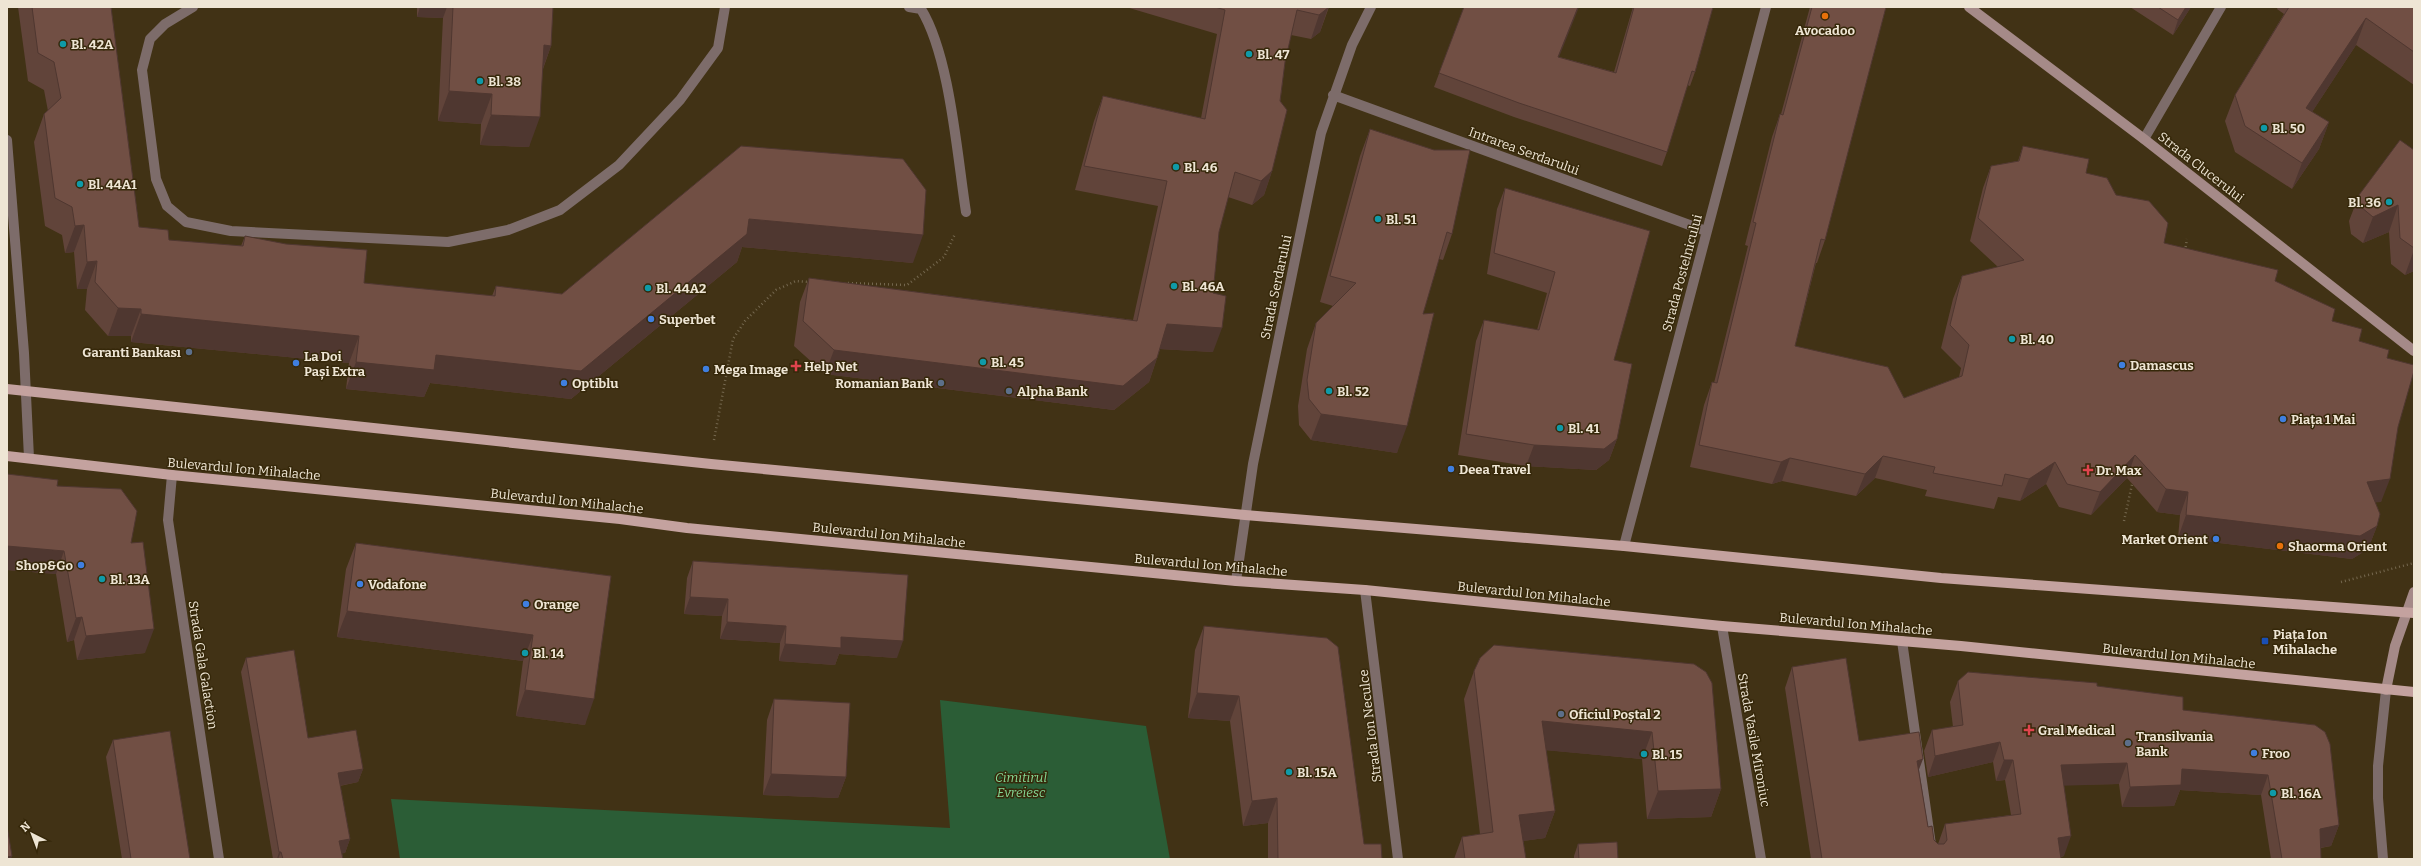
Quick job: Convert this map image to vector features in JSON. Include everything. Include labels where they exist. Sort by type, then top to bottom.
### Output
[{"type":"main road","points":[[7,389],[712,464],[1245,515],[1624,546],[1941,578],[2410,613]]},
{"type":"main road","name":"Bulevardul Ion Mihalache","points":[[7,456],[172,475],[1236,581],[1365,590],[1722,626],[1902,641],[2414,692]]},
{"type":"street","points":[[193,7],[165,24],[150,40],[142,70],[156,179],[167,206],[186,222],[231,231],[448,242],[508,230],[560,210],[619,165],[680,100],[718,48],[726,7]]},
{"type":"street","points":[[909,7],[921,9],[932,26],[947,90],[966,212]]},
{"type":"street","name":"Strada Serdarului","points":[[1236,581],[1253,464],[1321,133],[1333,95],[1352,45],[1371,7]]},
{"type":"street","name":"Strada Postelnicului","points":[[1624,546],[1766,7]]},
{"type":"street","name":"Strada Clucerului","points":[[1969,7],[2144,139],[2414,351]]},
{"type":"street","points":[[2144,139],[2221,7]]},
{"type":"street","name":"Intrarea Serdarului","points":[[1333,95],[1706,231]]},
{"type":"street","points":[[7,140],[26,391],[29,458]]},
{"type":"street","name":"Strada Gala Galaction","points":[[172,475],[168,520],[219,859]]},
{"type":"street","name":"Strada Ion Neculce","points":[[1365,590],[1398,859]]},
{"type":"street","points":[[2384,859],[2378,798],[2378,766],[2386,690],[2395,646],[2410,613],[2414,592]]},
{"type":"street","name":"Strada Vasile Mironiuc","points":[[1722,626],[1761,859]]},
{"type":"street","points":[[1902,641],[1933,859]]},
{"type":"path","points":[[846,283],[907,285],[944,257],[966,212]]},
{"type":"path","points":[[2183,257],[2187,239]]},
{"type":"path","points":[[712,464],[716,425],[733,339],[745,321],[776,290],[796,281],[817,282]]},
{"type":"path","points":[[2124,521],[2134,474]]},
{"type":"path","points":[[2333,607],[2341,582],[2414,563]]},
{"type":"green space","name":"Cimitirul Evreiesc","points":[[940,700],[1146,726],[1170,859],[400,859],[391,799],[950,828]]},
{"type":"building","points":[[32,7],[111,7],[139,227],[168,230],[169,240],[243,246],[245,236],[286,244],[367,250],[364,283],[495,296],[496,286],[562,294],[741,146],[903,159],[926,190],[923,235],[749,219],[747,234],[581,371],[436,355],[434,370],[356,362],[359,336],[141,314],[141,309],[118,308],[95,282],[97,261],[87,262],[84,225],[75,226],[72,207],[55,198],[44,114],[61,98],[54,62],[38,53]]},
{"type":"building","name":"Bl. 38","points":[[453,7],[553,7],[551,46],[544,45],[540,117],[491,115],[492,94],[449,91]]},
{"type":"building","points":[[1215,7],[1329,7],[1319,15],[1297,10],[1285,62],[1280,101],[1287,110],[1272,171],[1261,181],[1235,172],[1219,232],[1213,293],[1226,296],[1222,328],[1167,324],[1157,358],[1123,386],[834,350],[803,321],[809,278],[1137,321],[1167,181],[1084,166],[1103,96],[1205,119],[1225,10]]},
{"type":"building","points":[[1464,7],[1578,7],[1558,57],[1616,73],[1634,7],[1713,7],[1695,72],[1692,71],[1667,152],[1519,103],[1439,73]]},
{"type":"building","points":[[1812,7],[1886,7],[1825,240],[1821,239],[1795,346],[1888,367],[1904,398],[1962,376],[1969,345],[1950,325],[1962,276],[2024,260],[1978,218],[1991,166],[2019,161],[2023,146],[2089,159],[2086,173],[2107,178],[2116,195],[2149,201],[2168,223],[2164,243],[2278,270],[2275,281],[2335,309],[2332,321],[2362,329],[2359,341],[2389,350],[2387,358],[2414,365],[2414,371],[2398,427],[2390,479],[2367,482],[2380,514],[2377,526],[2360,536],[2186,515],[2188,492],[2166,489],[2135,455],[2100,492],[2067,484],[2055,462],[2029,479],[2005,474],[2002,486],[1933,473],[1935,467],[1883,456],[1865,474],[1790,458],[1781,462],[1699,445],[1712,382],[1717,383],[1756,223],[1753,222],[1780,114],[1783,115]]},
{"type":"building","points":[[2158,7],[2186,7],[2178,20]]},
{"type":"building","points":[[2289,7],[2414,7],[2414,52],[2366,18],[2306,108],[2329,122],[2302,163],[2245,126],[2235,95]]},
{"type":"building","points":[[1370,129],[1434,150],[1470,150],[1452,234],[1447,232],[1423,314],[1434,313],[1407,426],[1321,414],[1309,399],[1307,380],[1316,323],[1356,283],[1330,276]]},
{"type":"building","points":[[2400,140],[2414,150],[2414,248],[2400,238],[2398,205],[2373,217],[2361,207],[2359,195]]},
{"type":"building","points":[[1505,188],[1650,231],[1614,360],[1632,364],[1617,439],[1604,449],[1534,445],[1466,434],[1484,320],[1539,330],[1555,272],[1494,253]]},
{"type":"building","name":"Bl. 13A","points":[[7,474],[58,480],[57,486],[121,489],[137,511],[131,543],[143,542],[154,629],[86,636],[82,617],[76,618],[64,551],[7,546]]},
{"type":"building","name":"Bl. 14","points":[[356,543],[611,576],[594,699],[525,690],[533,635],[347,611]]},
{"type":"building","points":[[693,561],[908,575],[903,641],[841,637],[841,648],[785,644],[786,626],[727,622],[728,599],[690,597]]},
{"type":"building","name":"Bl. 15A","points":[[1204,626],[1327,638],[1338,647],[1364,844],[1381,844],[1382,859],[1278,859],[1277,798],[1252,801],[1239,696],[1197,693]]},
{"type":"building","name":"Bl. 15","points":[[1494,645],[1694,664],[1706,672],[1712,683],[1721,789],[1658,791],[1652,732],[1542,721],[1555,811],[1519,815],[1526,859],[1465,859],[1462,837],[1493,832],[1474,671],[1480,658]]},
{"type":"building","points":[[294,650],[308,738],[356,730],[363,769],[338,773],[350,839],[339,841],[343,859],[283,859],[281,852],[279,852],[246,658]]},
{"type":"building","points":[[1846,658],[1859,741],[1919,732],[1923,759],[1917,761],[1928,827],[1932,826],[1934,840],[1938,844],[1944,844],[1947,840],[1945,824],[2021,814],[2013,760],[2004,760],[2000,742],[1935,756],[1932,730],[1963,725],[1958,681],[1968,672],[2097,683],[2097,686],[2183,697],[2183,710],[2315,725],[2325,732],[2330,744],[2339,825],[2320,829],[2321,859],[2282,859],[2268,775],[2182,769],[2181,785],[2130,787],[2127,763],[2061,765],[2071,836],[2058,838],[2061,859],[1822,859],[1792,667]]},
{"type":"building","points":[[774,699],[850,703],[846,777],[771,774]]},
{"type":"building","points":[[170,731],[190,859],[131,859],[113,740]]},
{"type":"building","points":[[7,826],[12,856],[7,857]]},
{"type":"building","points":[[1617,842],[1618,859],[1579,859],[1578,844]]},
{"type":"place","name":"Avocadoo","points":[[1825,16]]},
{"type":"place","name":"Bl. 42A","points":[[63,44]]},
{"type":"place","name":"Bl. 47","points":[[1249,54]]},
{"type":"place","name":"Bl. 38","points":[[480,81]]},
{"type":"place","name":"Bl. 50","points":[[2264,128]]},
{"type":"place","name":"Bl. 46","points":[[1176,167]]},
{"type":"place","name":"Bl. 44A1","points":[[80,184]]},
{"type":"place","name":"Bl. 36","points":[[2389,202]]},
{"type":"place","name":"Bl. 51","points":[[1378,219]]},
{"type":"place","name":"Bl. 46A","points":[[1174,286]]},
{"type":"place","name":"Bl. 44A2","points":[[648,288]]},
{"type":"place","name":"Superbet","points":[[651,319]]},
{"type":"place","name":"Bl. 40","points":[[2012,339]]},
{"type":"place","name":"Garanti Bankası","points":[[189,352]]},
{"type":"place","name":"Bl. 45","points":[[983,362]]},
{"type":"place","name":"La Doi Pași Extra","points":[[296,363]]},
{"type":"place","name":"Damascus","points":[[2122,365]]},
{"type":"place","name":"Help Net","points":[[796,366]]},
{"type":"place","name":"Mega Image","points":[[706,369]]},
{"type":"place","name":"Optiblu","points":[[564,383]]},
{"type":"place","name":"Romanian Bank","points":[[941,383]]},
{"type":"place","name":"Alpha Bank","points":[[1009,391]]},
{"type":"place","name":"Bl. 52","points":[[1329,391]]},
{"type":"place","name":"Piața 1 Mai","points":[[2283,419]]},
{"type":"place","name":"Bl. 41","points":[[1560,428]]},
{"type":"place","name":"Deea Travel","points":[[1451,469]]},
{"type":"place","name":"Dr. Max","points":[[2088,470]]},
{"type":"place","name":"Market Orient","points":[[2216,539]]},
{"type":"place","name":"Shaorma Orient","points":[[2280,546]]},
{"type":"place","name":"Shop&Go","points":[[81,565]]},
{"type":"place","name":"Bl. 13A","points":[[102,579]]},
{"type":"place","name":"Vodafone","points":[[360,584]]},
{"type":"place","name":"Orange","points":[[526,604]]},
{"type":"place","name":"Piața Ion Mihalache","points":[[2265,641]]},
{"type":"place","name":"Bl. 14","points":[[525,653]]},
{"type":"place","name":"Oficiul Poștal 2","points":[[1561,714]]},
{"type":"place","name":"Gral Medical","points":[[2029,730]]},
{"type":"place","name":"Transilvania Bank","points":[[2128,743]]},
{"type":"place","name":"Froo","points":[[2254,753]]},
{"type":"place","name":"Bl. 15","points":[[1644,754]]},
{"type":"place","name":"Bl. 15A","points":[[1289,772]]},
{"type":"place","name":"Bl. 16A","points":[[2273,793]]}]
